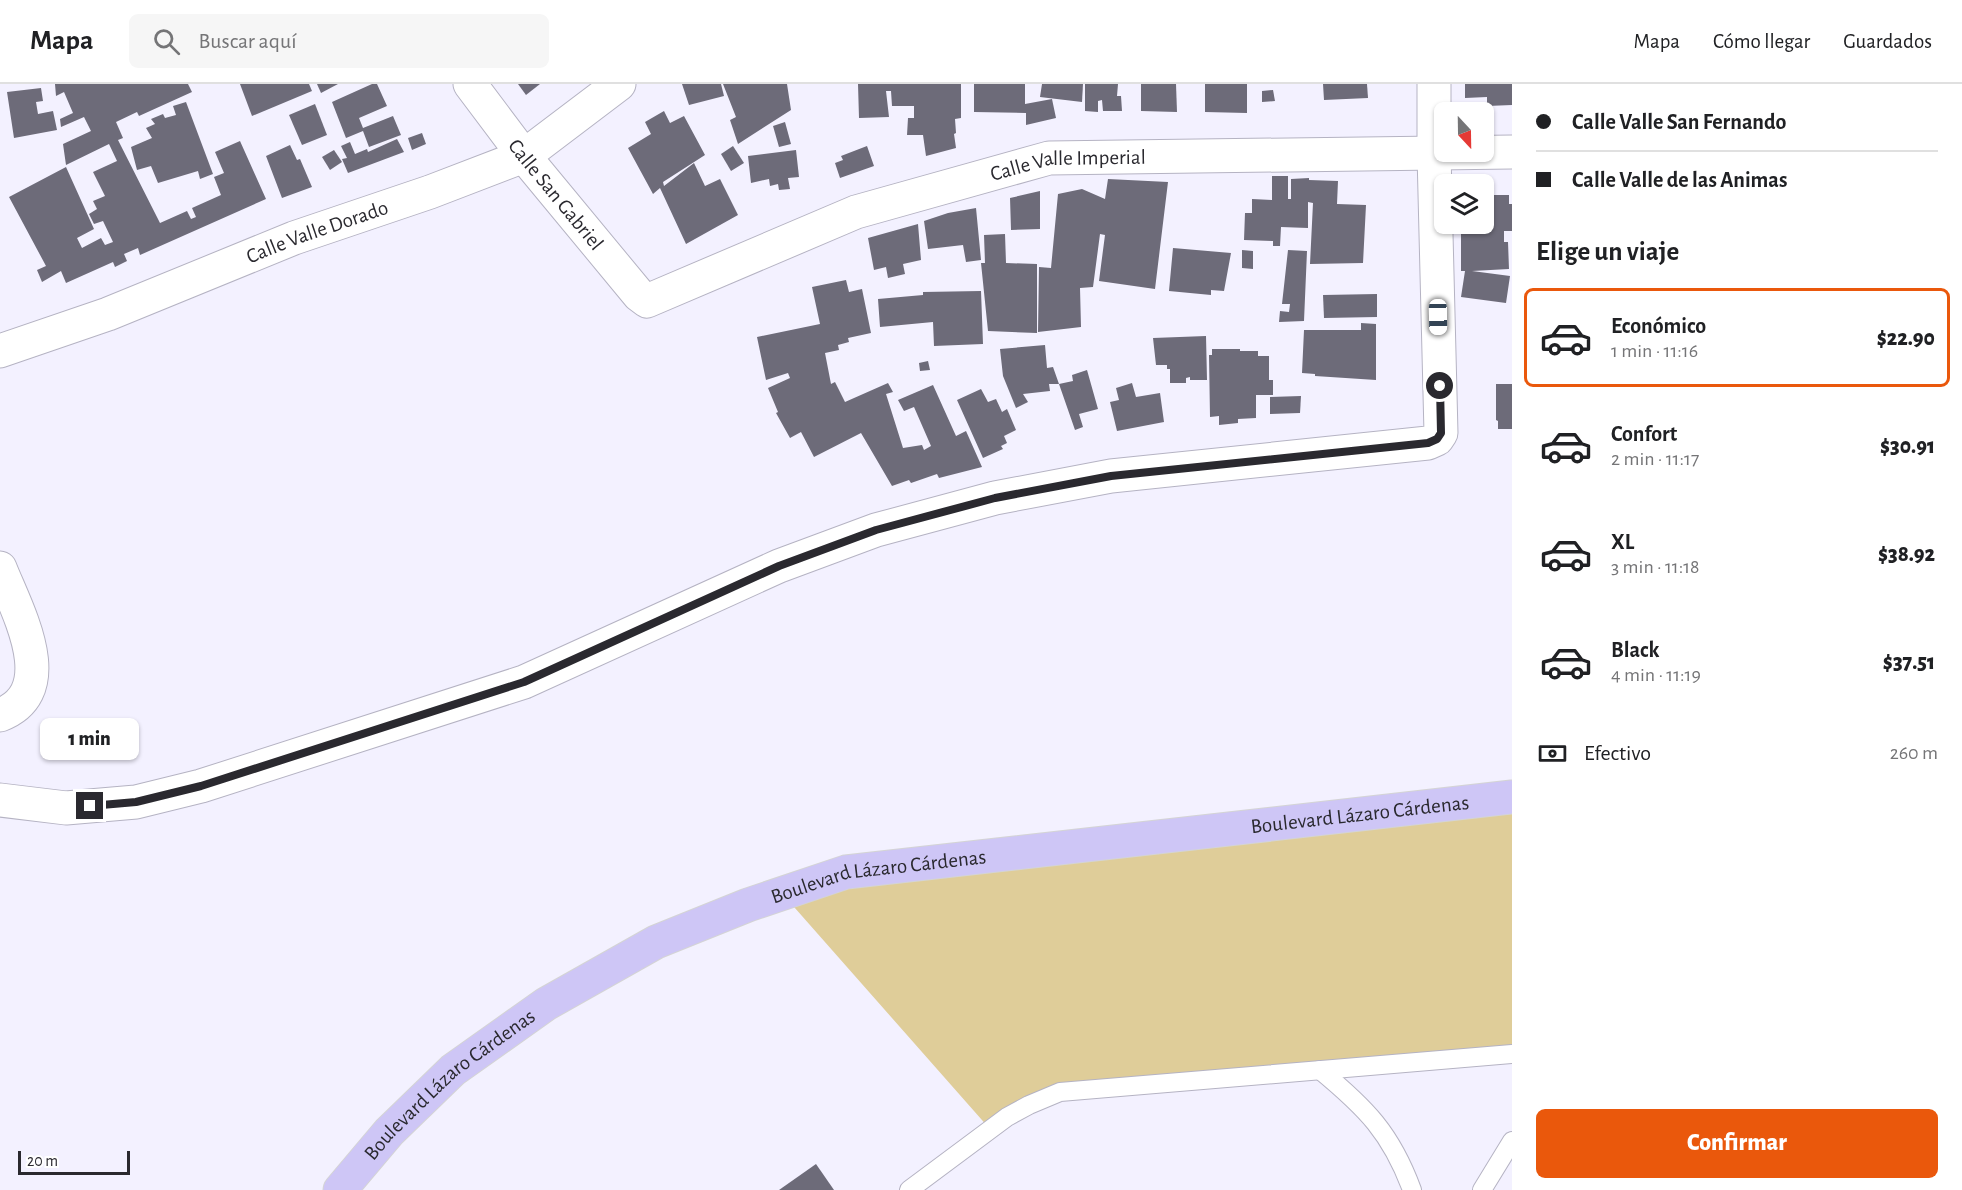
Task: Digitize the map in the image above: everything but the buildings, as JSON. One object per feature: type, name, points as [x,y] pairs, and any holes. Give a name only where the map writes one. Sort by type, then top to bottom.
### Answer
[{"type":"highway","name":"Boulevard Lázaro Cárdenas","points":[[340,1190],[389,1132],[453,1070],[546,1004],[656,942],[748,905],[846,872],[1512,797]]},
{"type":"street","name":"Calle San Gabriel","points":[[470,84],[524,156],[639,295],[647,301]]},
{"type":"street","name":"Calle Valle Dorado","points":[[0,351],[108,314],[294,238],[430,192],[524,156],[619,84]]},
{"type":"street","points":[[1434,84],[1434,102]]},
{"type":"street","name":"Calle Valle Imperial","points":[[1494,152],[1512,152]]},
{"type":"street","name":"Calle Valle Imperial","points":[[647,301],[856,212],[1049,159],[1434,154]]},
{"type":"street","points":[[0,800],[66,808],[136,802],[201,786],[524,682],[779,566],[876,530],[995,498],[1111,476],[1428,443],[1437,439],[1441,433],[1434,162]]},
{"type":"street","points":[[0,568],[29,642],[33,674],[25,697],[9,711],[0,715]]},
{"type":"lane","points":[[909,1190],[1006,1117],[1060,1092],[1512,1054]]},
{"type":"lane","points":[[1320,1070],[1356,1100],[1379,1126],[1401,1161],[1412,1190]]},
{"type":"lane","points":[[1482,1190],[1512,1141]]},
{"type":"shaded area","points":[[1512,801],[1512,1057],[1046,1100],[989,1128],[787,899],[942,866]]},
{"type":"route","points":[[90,806],[136,802],[201,786],[524,682],[779,566],[876,530],[995,498],[1111,476],[1428,443],[1437,439],[1441,433],[1440,386]]}]
